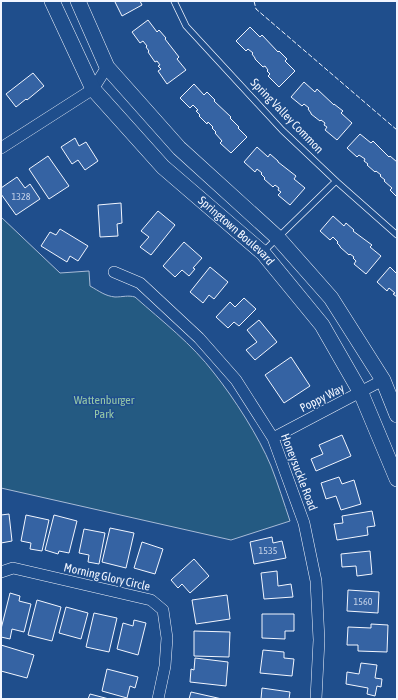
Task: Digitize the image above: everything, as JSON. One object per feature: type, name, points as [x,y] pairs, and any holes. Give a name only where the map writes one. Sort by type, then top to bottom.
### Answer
[{"type":"street","name":"Springtown Boulevard","points":[[52,1],[93,89],[163,167],[262,253],[322,325],[361,393],[397,479]]},
{"type":"street","name":"Springtown Boulevard","points":[[78,1],[108,67],[179,148],[278,238],[331,298],[383,380],[397,416]]},
{"type":"street","points":[[1,148],[93,89],[108,67]]},
{"type":"street","name":"Honeysuckle Road","points":[[114,272],[140,283],[199,338],[236,380],[273,438],[304,523],[316,580],[319,640],[316,699]]},
{"type":"street","name":"Poppy Way","points":[[273,438],[361,393],[383,380]]},
{"type":"street","name":"Morning Glory Circle","points":[[1,572],[13,568],[151,600],[163,610],[167,638],[165,666],[158,699]]},
{"type":"lane","name":"Spring Valley Common","points":[[174,1],[186,26],[282,130],[336,181],[397,235]]},
{"type":"lane","points":[[262,253],[336,181]]},
{"type":"green space","name":"Wattenburger Park","points":[[1,217],[60,273],[89,271],[90,286],[105,294],[115,297],[135,297],[196,352],[230,394],[260,443],[271,466],[290,521],[231,540],[1,488]]},
{"type":"building","points":[[140,1],[142,5],[122,16],[115,2]]},
{"type":"building","points":[[148,20],[157,32],[159,30],[166,38],[165,39],[179,57],[177,59],[186,70],[167,84],[158,71],[161,69],[158,66],[160,65],[157,61],[155,62],[143,41],[140,43],[132,32]]},
{"type":"building","points":[[250,27],[260,37],[262,35],[278,52],[279,51],[287,59],[285,61],[295,71],[279,87],[268,76],[270,74],[265,66],[263,67],[255,59],[252,54],[253,53],[248,49],[246,51],[236,41]]},
{"type":"building","points":[[33,73],[44,86],[16,107],[6,94]]},
{"type":"building","points":[[304,82],[315,92],[317,89],[334,105],[343,111],[341,113],[352,123],[337,140],[325,130],[327,127],[324,125],[325,123],[311,114],[308,109],[309,108],[304,104],[302,106],[291,97]]},
{"type":"building","points":[[194,84],[204,95],[207,92],[215,100],[214,101],[231,117],[230,118],[239,127],[238,128],[247,137],[231,153],[220,143],[222,141],[215,133],[216,132],[212,128],[213,127],[208,122],[207,124],[199,116],[200,115],[196,111],[198,110],[193,105],[190,108],[180,98]]},
{"type":"building","points":[[360,134],[371,143],[373,141],[389,157],[390,156],[397,162],[397,197],[390,190],[392,188],[384,181],[385,180],[380,176],[381,175],[367,165],[368,164],[364,161],[365,159],[359,155],[357,157],[347,148]]},
{"type":"building","points":[[75,138],[79,146],[86,142],[98,161],[85,170],[78,160],[72,164],[61,147]]},
{"type":"building","points":[[257,147],[268,157],[270,154],[296,176],[294,179],[305,188],[290,205],[278,195],[281,192],[278,190],[279,188],[275,185],[273,187],[264,179],[265,178],[261,174],[262,173],[257,169],[255,172],[244,162]]},
{"type":"building","points":[[48,156],[69,186],[49,199],[29,169]]},
{"type":"building","points":[[17,177],[25,188],[30,184],[40,199],[16,215],[1,194],[1,188]]},
{"type":"building","points":[[121,203],[122,223],[117,224],[118,236],[100,237],[98,205]]},
{"type":"building","points":[[158,211],[175,225],[151,255],[140,247],[149,237],[141,231]]},
{"type":"building","points":[[333,216],[344,226],[346,223],[354,230],[353,231],[372,245],[370,247],[381,256],[366,274],[354,264],[356,261],[353,258],[354,257],[350,254],[349,255],[340,247],[337,243],[338,242],[333,237],[330,240],[320,231]]},
{"type":"building","points":[[60,229],[88,246],[78,261],[70,256],[67,262],[41,246],[50,232],[56,235]]},
{"type":"building","points":[[184,242],[202,258],[193,268],[195,269],[189,276],[182,270],[175,277],[163,266]]},
{"type":"building","points":[[210,267],[228,282],[214,299],[209,295],[203,303],[190,292]]},
{"type":"building","points":[[390,267],[397,274],[397,297],[389,288],[387,291],[377,282]]},
{"type":"building","points":[[244,298],[256,309],[239,326],[234,322],[228,328],[216,317],[230,302],[235,307]]},
{"type":"building","points":[[259,320],[277,342],[255,360],[246,350],[257,342],[247,330]]},
{"type":"building","points":[[291,357],[310,386],[284,403],[265,375]]},
{"type":"building","points":[[342,435],[351,456],[316,471],[311,459],[323,454],[319,445]]},
{"type":"building","points":[[339,477],[342,484],[354,480],[361,504],[341,510],[336,496],[326,499],[321,483]]},
{"type":"building","points":[[372,511],[375,526],[367,527],[368,535],[337,540],[334,524],[343,523],[342,516]]},
{"type":"building","points":[[9,514],[12,541],[1,543],[1,515]]},
{"type":"building","points":[[26,515],[49,520],[42,551],[30,549],[31,543],[21,541]]},
{"type":"building","points":[[54,515],[77,521],[69,553],[59,551],[58,554],[45,550]]},
{"type":"building","points":[[110,528],[134,533],[126,568],[102,562]]},
{"type":"building","points":[[84,529],[105,533],[99,564],[88,562],[89,555],[79,553]]},
{"type":"building","points":[[272,537],[273,543],[282,541],[286,558],[254,564],[250,542]]},
{"type":"building","points":[[142,542],[163,549],[155,574],[134,568]]},
{"type":"building","points":[[370,551],[372,574],[357,576],[356,566],[342,567],[341,554]]},
{"type":"building","points":[[194,559],[209,576],[190,593],[182,584],[178,588],[171,580]]},
{"type":"building","points":[[277,571],[278,586],[291,584],[293,597],[264,599],[261,573]]},
{"type":"building","points":[[348,590],[379,592],[378,613],[347,611]]},
{"type":"building","points":[[10,593],[20,596],[19,601],[31,604],[24,632],[12,629],[10,639],[1,637],[1,629]]},
{"type":"building","points":[[227,595],[230,619],[196,624],[192,600]]},
{"type":"building","points":[[37,600],[61,607],[52,641],[28,635]]},
{"type":"building","points":[[66,607],[88,613],[81,639],[59,633]]},
{"type":"building","points":[[94,613],[117,618],[109,652],[86,647]]},
{"type":"building","points":[[262,614],[294,614],[294,631],[285,631],[285,639],[262,638]]},
{"type":"building","points":[[134,620],[146,623],[138,655],[117,649],[123,623],[133,626]]},
{"type":"building","points":[[371,624],[388,625],[387,652],[358,651],[358,645],[347,645],[348,627],[371,628]]},
{"type":"building","points":[[194,631],[230,632],[229,657],[194,656]]},
{"type":"building","points":[[1,645],[34,655],[27,678],[1,671]]},
{"type":"building","points":[[263,650],[284,652],[284,658],[294,659],[292,676],[260,673]]},
{"type":"building","points":[[195,658],[228,662],[226,686],[190,682],[191,669],[194,670]]},
{"type":"building","points":[[361,663],[377,665],[375,678],[382,679],[381,687],[377,686],[375,696],[367,694],[368,688],[346,684],[347,672],[359,674]]},
{"type":"building","points":[[107,669],[138,677],[135,688],[130,686],[127,698],[102,691]]},
{"type":"building","points":[[262,688],[290,692],[289,699],[261,699]]},
{"type":"building","points":[[191,692],[222,699],[189,699]]},
{"type":"building","points":[[90,694],[109,699],[88,699]]},
{"type":"fence","points":[[254,1],[256,9],[397,130]]}]
